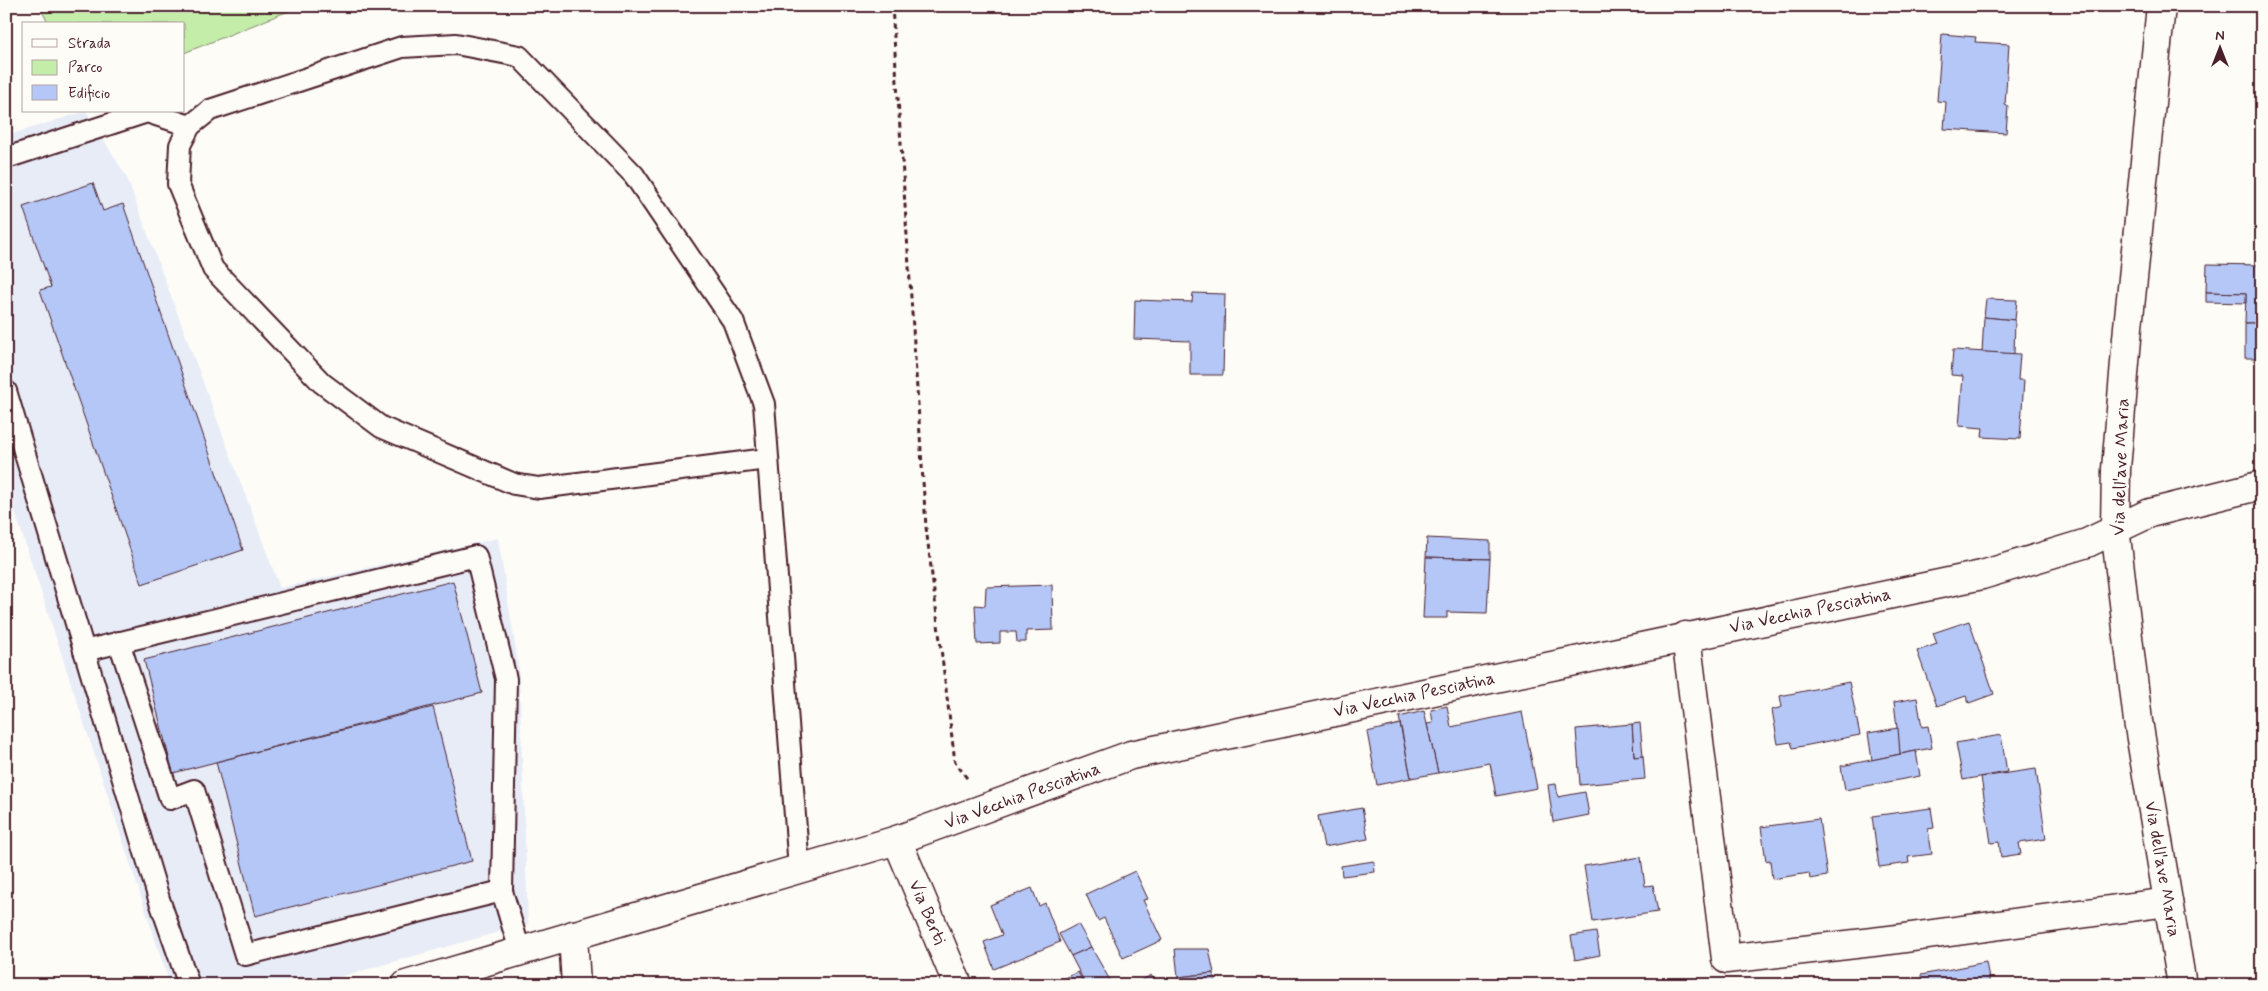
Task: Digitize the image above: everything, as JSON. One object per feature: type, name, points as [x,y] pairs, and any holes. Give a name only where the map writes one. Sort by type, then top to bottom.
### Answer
[{"type":"street","name":"Via dell'ave Maria","points":[[2161,6],[2128,327],[2116,469],[2116,528],[2138,721],[2182,985]]},
{"type":"street","name":"Via Vecchia Pesciatina","points":[[406,985],[897,840],[1131,755],[1686,636],[1982,575],[2087,543],[2150,513],[2262,485]]},
{"type":"street","points":[[1686,636],[1726,959],[1890,940],[2168,902]]},
{"type":"street","name":"Via Berti","points":[[897,840],[958,985]]},
{"type":"street","points":[[573,935],[576,985]]},
{"type":"lane","points":[[768,458],[539,488],[514,484],[381,427],[322,383],[213,269],[178,184],[180,146],[190,126],[210,110],[402,47],[456,44],[519,56],[634,175],[733,322],[764,404],[799,869]]},
{"type":"lane","points":[[6,158],[147,112],[190,126]]},
{"type":"lane","points":[[6,391],[159,898],[189,985]]},
{"type":"lane","points":[[84,651],[476,556],[506,679],[502,891],[520,951]]},
{"type":"lane","points":[[119,642],[170,798],[194,790],[245,955],[502,891]]},
{"type":"path","points":[[892,6],[926,527],[955,762],[989,808]]},
{"type":"shaded area","points":[[87,112],[126,176],[280,588],[498,538],[519,670],[528,924],[311,985],[170,985],[6,485],[6,136]]},
{"type":"green space","points":[[39,6],[301,6],[185,53],[185,22],[48,22]]},
{"type":"building","points":[[1942,34],[1976,37],[1975,42],[2009,44],[2005,105],[2008,106],[2006,133],[1944,129],[1946,102],[1937,101]]},
{"type":"building","points":[[93,183],[103,211],[123,204],[243,550],[142,584],[40,290],[51,287],[23,207]]},
{"type":"building","points":[[2207,264],[2262,265],[2262,323],[2245,323],[2246,293],[2206,292]]},
{"type":"building","points":[[2206,292],[2246,293],[2246,303],[2206,302]]},
{"type":"building","points":[[1193,293],[1225,294],[1223,375],[1190,375],[1190,341],[1134,339],[1135,300],[1192,302]]},
{"type":"building","points":[[1986,299],[2017,300],[2015,320],[1984,317]]},
{"type":"building","points":[[1984,317],[2015,320],[2014,354],[1982,352]]},
{"type":"building","points":[[2245,323],[2262,323],[2262,358],[2245,358]]},
{"type":"building","points":[[1953,350],[2020,354],[2018,380],[2024,380],[2020,439],[1982,437],[1983,428],[1959,426],[1963,376],[1951,375]]},
{"type":"building","points":[[1427,538],[1490,541],[1490,559],[1426,557]]},
{"type":"building","points":[[1426,557],[1490,559],[1487,613],[1447,612],[1447,618],[1423,618]]},
{"type":"building","points":[[453,581],[482,693],[173,773],[144,660]]},
{"type":"building","points":[[1052,585],[1053,630],[1026,631],[1026,642],[1017,642],[1016,632],[1000,632],[1000,643],[977,644],[975,605],[985,606],[986,587]]},
{"type":"building","points":[[1969,621],[1994,694],[1969,703],[1966,696],[1937,706],[1917,651],[1937,644],[1933,633]]},
{"type":"building","points":[[1849,682],[1860,735],[1793,748],[1791,742],[1778,744],[1772,710],[1782,707],[1780,696]]},
{"type":"building","points":[[1917,698],[1922,727],[1928,726],[1932,748],[1900,754],[1894,702]]},
{"type":"building","points":[[1447,706],[1451,727],[1522,712],[1537,788],[1496,796],[1490,763],[1438,773],[1427,724],[1433,723],[1431,710]]},
{"type":"building","points":[[433,707],[472,861],[255,916],[216,762]]},
{"type":"building","points":[[1424,711],[1438,773],[1411,778],[1399,717]]},
{"type":"building","points":[[1640,723],[1643,756],[1634,757],[1632,724]]},
{"type":"building","points":[[1400,724],[1411,778],[1377,785],[1367,732]]},
{"type":"building","points":[[1632,724],[1634,757],[1643,756],[1645,779],[1580,785],[1576,729]]},
{"type":"building","points":[[1898,728],[1900,754],[1872,760],[1868,733]]},
{"type":"building","points":[[2001,735],[2007,772],[1963,780],[1956,743]]},
{"type":"building","points":[[1916,751],[1920,776],[1845,790],[1841,766]]},
{"type":"building","points":[[2036,769],[2046,839],[2019,843],[2021,854],[2001,857],[1999,842],[1991,843],[1981,777]]},
{"type":"building","points":[[1556,784],[1558,797],[1585,792],[1589,815],[1553,822],[1548,785]]},
{"type":"building","points":[[1362,808],[1368,839],[1324,847],[1318,816]]},
{"type":"building","points":[[1931,808],[1934,828],[1928,829],[1932,854],[1908,857],[1909,863],[1879,867],[1872,816]]},
{"type":"building","points":[[1819,819],[1827,876],[1810,879],[1809,873],[1772,879],[1770,860],[1766,861],[1761,827]]},
{"type":"building","points":[[1641,857],[1645,886],[1653,885],[1658,912],[1593,922],[1584,866]]},
{"type":"building","points":[[1374,861],[1375,872],[1342,876],[1341,866]]},
{"type":"building","points":[[1135,871],[1148,899],[1143,900],[1162,940],[1123,958],[1104,918],[1098,921],[1086,894]]},
{"type":"building","points":[[1032,888],[1039,906],[1045,903],[1060,942],[994,969],[984,942],[1002,935],[990,905]]},
{"type":"building","points":[[1078,924],[1091,947],[1071,956],[1059,934]]},
{"type":"building","points":[[1596,932],[1600,955],[1575,960],[1571,936]]},
{"type":"building","points":[[1091,947],[1111,982],[1107,985],[1086,985],[1071,956]]},
{"type":"building","points":[[1175,949],[1209,949],[1214,973],[1178,977]]},
{"type":"building","points":[[1986,962],[1990,985],[1922,985],[1921,975]]},
{"type":"building","points":[[1078,972],[1084,985],[1048,985]]},
{"type":"building","points":[[1214,973],[1216,985],[1179,985],[1178,977]]},
{"type":"building","points":[[1151,975],[1157,985],[1138,985],[1137,983]]}]
